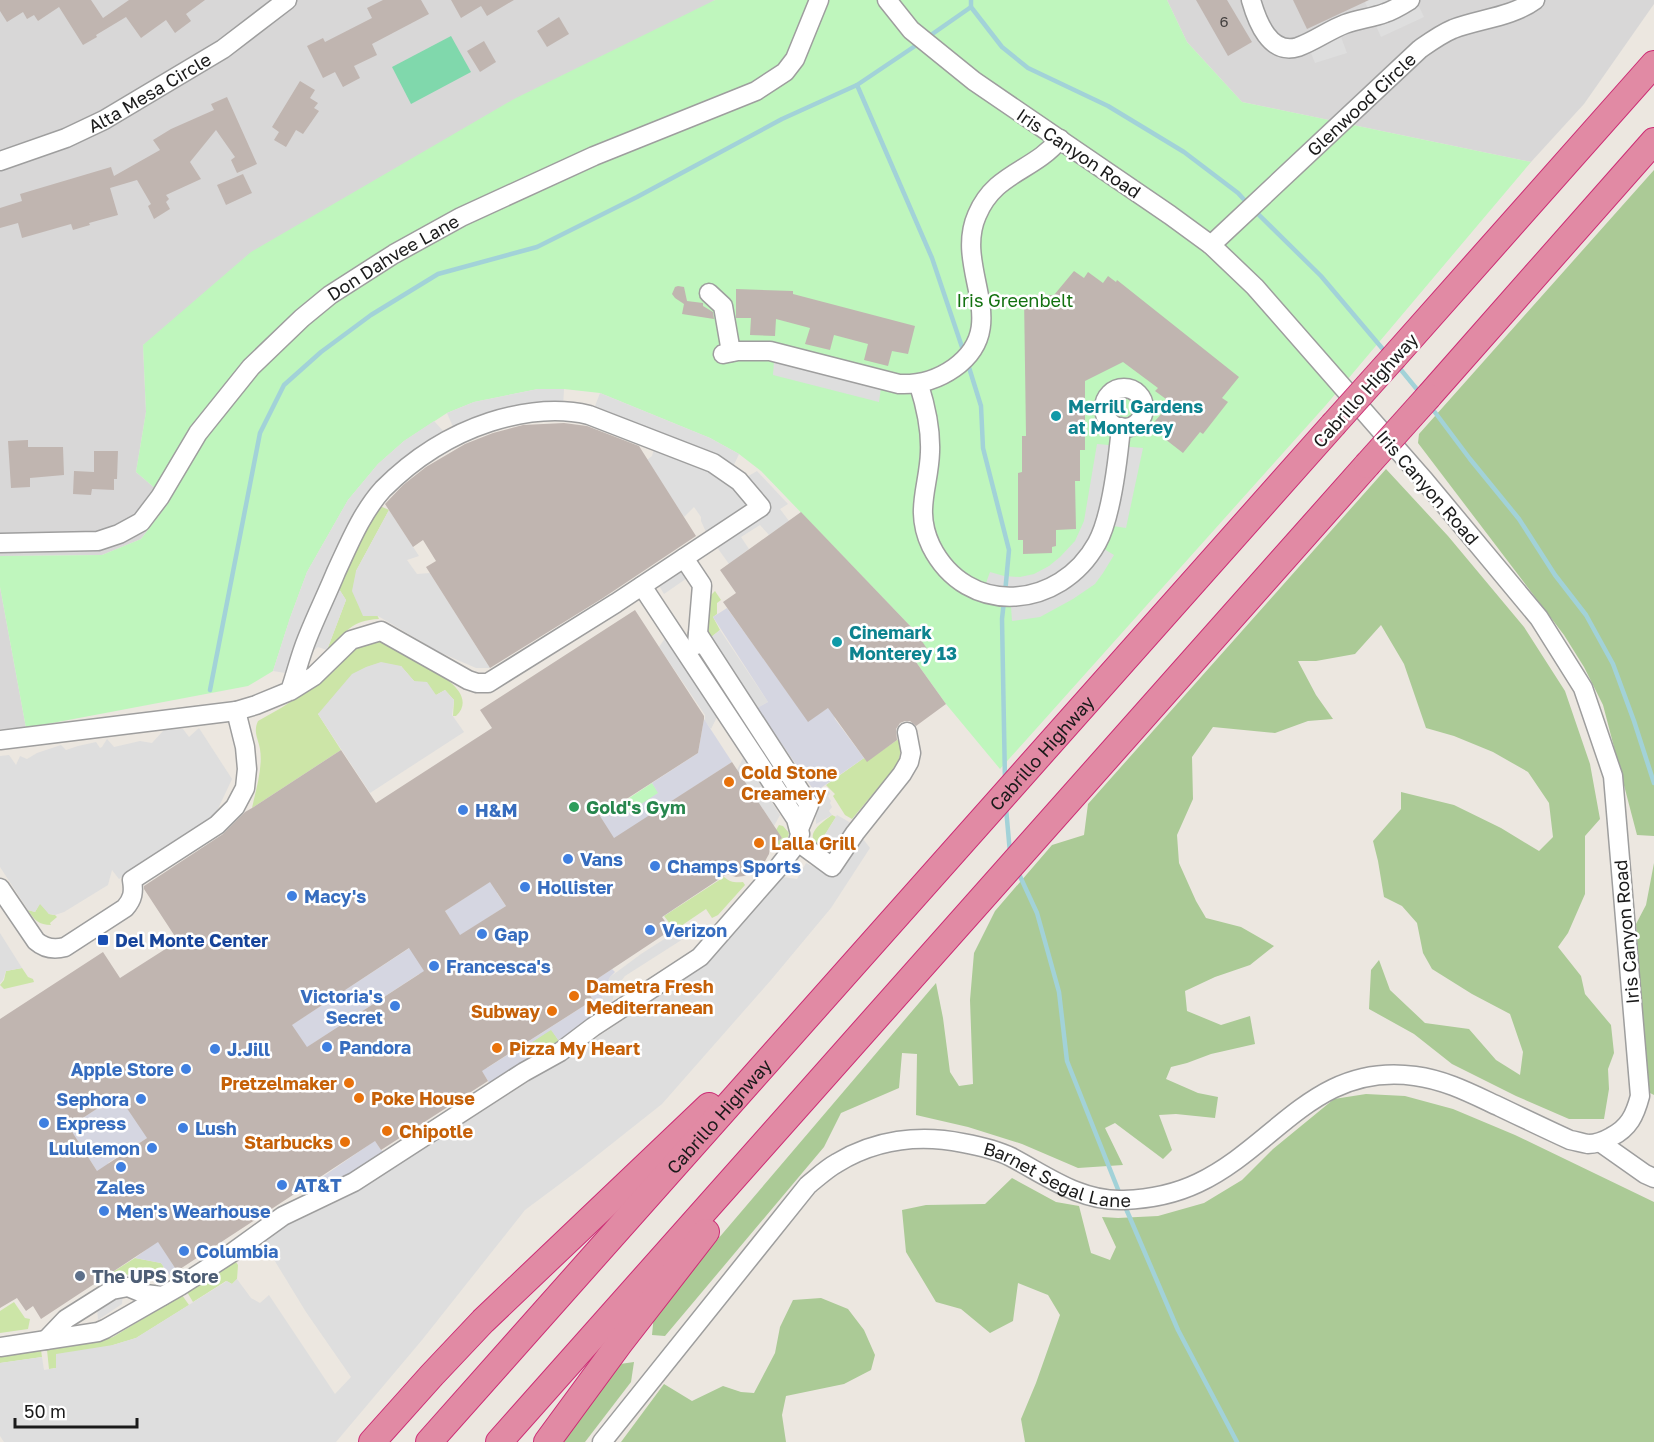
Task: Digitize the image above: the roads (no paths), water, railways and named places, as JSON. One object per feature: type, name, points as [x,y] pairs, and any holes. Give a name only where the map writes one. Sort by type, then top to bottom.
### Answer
[{"type":"highway","name":"Cabrillo Highway","points":[[429,1442],[1654,64]]},
{"type":"highway","points":[[499,1442],[1654,141]]},
{"type":"highway","points":[[547,1442],[641,1316],[860,1035]]},
{"type":"highway","points":[[372,1442],[448,1358],[515,1290],[709,1106],[765,1065]]},
{"type":"street","name":"Alta Mesa Circle","points":[[0,161],[66,138],[104,120],[223,49],[287,0]]},
{"type":"street","name":"Don Dahvee Lane","points":[[0,543],[98,541],[119,534],[141,522],[160,496],[198,433],[251,367],[302,318],[330,296],[394,254],[461,217],[594,156],[756,91],[785,72],[795,59],[819,0]]},
{"type":"street","name":"Iris Canyon Road","points":[[887,0],[912,30],[974,81],[1211,245],[1255,287],[1425,481],[1539,618],[1582,688],[1613,776],[1640,1096],[1629,1125],[1601,1143]]},
{"type":"street","points":[[1251,0],[1255,14],[1268,37],[1286,48],[1299,46],[1349,22],[1385,14],[1410,0]]},
{"type":"street","name":"Glenwood Circle","points":[[1211,245],[1425,46],[1453,29],[1516,10],[1535,0]]},
{"type":"street","points":[[709,293],[723,306],[727,353],[752,350],[770,351],[899,384],[919,385],[938,377],[958,365],[970,352],[982,322],[982,310],[971,259],[970,243],[980,207],[1005,179],[1051,150],[1060,139]]},
{"type":"street","points":[[919,385],[930,426],[930,454],[922,500],[926,533],[936,555],[951,573],[972,589],[998,597],[1023,596],[1047,589],[1070,574],[1089,556],[1105,521],[1121,427]]},
{"type":"street","points":[[0,740],[236,711],[290,691],[314,676],[351,640],[381,631],[468,680],[488,683],[642,586],[761,507],[744,486],[713,463],[604,420],[578,413],[544,411],[479,426],[451,438],[426,453],[382,490],[371,505],[344,554],[311,629],[290,691]]},
{"type":"street","points":[[684,558],[702,585],[695,653],[698,670]]},
{"type":"street","points":[[642,586],[791,812],[799,835],[832,867],[909,762],[911,753],[907,732]]},
{"type":"street","points":[[0,1347],[105,1329],[233,1252],[283,1216],[354,1182],[524,1072],[560,1052],[593,1027],[700,957],[777,869],[799,835],[809,805],[698,634]]},
{"type":"street","points":[[0,888],[36,941],[53,949],[65,947],[125,908],[132,897],[132,880],[217,825],[235,807],[245,788],[247,769],[245,747],[236,711]]},
{"type":"street","name":"Barnet Segal Lane","points":[[602,1442],[808,1185],[836,1163],[883,1143],[903,1139],[947,1140],[972,1144],[1008,1156],[1072,1190],[1097,1198],[1146,1199],[1198,1183],[1229,1164],[1318,1096],[1343,1083],[1379,1074],[1415,1076],[1456,1086],[1570,1140],[1588,1144],[1601,1143]]},
{"type":"street","points":[[1601,1143],[1654,1178]]},
{"type":"street","points":[[46,1340],[66,1319],[112,1290],[128,1287],[145,1294],[162,1296]]},
{"type":"waterway","points":[[971,0],[971,7],[1002,47],[1028,68],[1108,106],[1184,152],[1238,193],[1249,205]]},
{"type":"waterway","points":[[928,37],[971,7]]},
{"type":"waterway","points":[[210,690],[260,433],[284,385],[321,352],[371,315],[438,274],[537,247],[637,197],[782,119],[857,85],[921,42]]},
{"type":"waterway","points":[[857,85],[932,258],[964,353]]},
{"type":"waterway","points":[[1255,211],[1321,276],[1387,354]]},
{"type":"waterway","points":[[967,361],[981,406],[983,448],[1009,550],[1005,593]]},
{"type":"waterway","points":[[1397,365],[1420,393]]},
{"type":"waterway","points":[[1431,407],[1519,519],[1555,575],[1586,615],[1613,664],[1654,783]]},
{"type":"waterway","points":[[1004,601],[1002,619],[1005,781]]},
{"type":"waterway","points":[[1006,808],[1010,853]]},
{"type":"waterway","points":[[1018,872],[1037,913],[1059,992],[1067,1061],[1121,1197]]},
{"type":"waterway","points":[[1124,1204],[1178,1330],[1237,1442]]},
{"type":"place","name":"Merrill Gardens at Monterey","points":[[1056,416]]},
{"type":"place","name":"Cinemark Monterey 13","points":[[837,642]]},
{"type":"place","name":"Cold Stone Creamery","points":[[729,782]]},
{"type":"place","name":"Gold's Gym","points":[[574,807]]},
{"type":"place","name":"H&M","points":[[463,810]]},
{"type":"place","name":"Lalla Grill","points":[[759,843]]},
{"type":"place","name":"Vans","points":[[568,859]]},
{"type":"place","name":"Champs Sports","points":[[655,866]]},
{"type":"place","name":"Hollister","points":[[525,887]]},
{"type":"place","name":"Macy's","points":[[292,896]]},
{"type":"place","name":"Verizon","points":[[650,930]]},
{"type":"place","name":"Gap","points":[[482,934]]},
{"type":"place","name":"Del Monte Center","points":[[103,940]]},
{"type":"place","name":"Francesca's","points":[[434,966]]},
{"type":"place","name":"Dametra Fresh Mediterranean","points":[[574,996]]},
{"type":"place","name":"Victoria's Secret","points":[[395,1006]]},
{"type":"place","name":"Subway","points":[[552,1011]]},
{"type":"place","name":"Pandora","points":[[327,1047]]},
{"type":"place","name":"Pizza My Heart","points":[[497,1048]]},
{"type":"place","name":"J.Jill","points":[[215,1049]]},
{"type":"place","name":"Apple Store","points":[[186,1069]]},
{"type":"place","name":"Pretzelmaker","points":[[349,1083]]},
{"type":"place","name":"Poke House","points":[[359,1098]]},
{"type":"place","name":"Sephora","points":[[141,1099]]},
{"type":"place","name":"Express","points":[[44,1123]]},
{"type":"place","name":"Lush","points":[[183,1128]]},
{"type":"place","name":"Chipotle","points":[[387,1131]]},
{"type":"place","name":"Starbucks","points":[[345,1142]]},
{"type":"place","name":"Lululemon","points":[[152,1148]]},
{"type":"place","name":"Zales","points":[[121,1167]]},
{"type":"place","name":"AT&T","points":[[282,1185]]},
{"type":"place","name":"Men's Wearhouse","points":[[104,1211]]},
{"type":"place","name":"Columbia","points":[[184,1251]]},
{"type":"place","name":"The UPS Store","points":[[80,1276]]},
{"type":"park label","name":"Iris Greenbelt","points":[[1015,300]]}]
